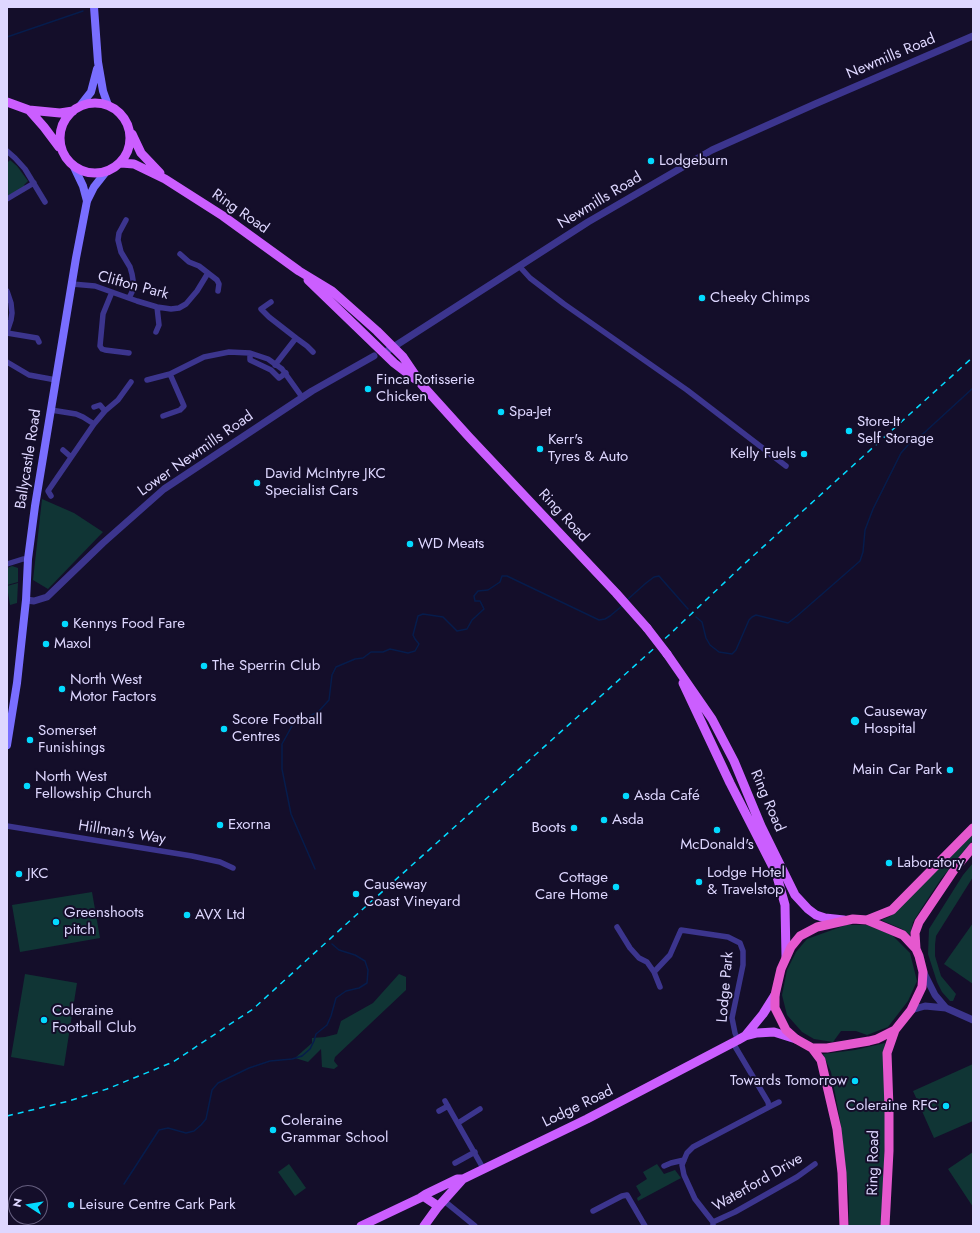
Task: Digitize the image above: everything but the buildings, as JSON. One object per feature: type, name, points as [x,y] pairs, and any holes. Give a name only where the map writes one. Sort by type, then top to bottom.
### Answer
[{"type":"highway","points":[[973,828],[892,910],[867,920],[844,920],[817,927],[805,932],[795,940],[781,969],[775,995],[775,1008],[786,1030],[796,1039],[812,1048],[827,1048],[869,1042],[895,1030],[911,1010],[922,987],[923,972],[916,949],[915,933],[919,922],[954,870],[973,847]]},
{"type":"highway","points":[[867,920],[903,935],[916,949]]},
{"type":"highway","name":"Ring Road","points":[[885,1226],[889,1151],[887,1053],[895,1030]]},
{"type":"highway","name":"Ring Road","points":[[812,1048],[821,1060],[837,1129],[842,1173],[844,1226]]},
{"type":"main road","points":[[94,7],[98,62],[103,92],[108,105]]},
{"type":"main road","points":[[62,152],[60,139],[62,127],[65,120],[91,92],[98,62]]},
{"type":"main road","points":[[7,102],[29,110],[60,113],[96,103],[108,105],[119,112],[126,121],[130,131],[131,144],[127,155],[114,169],[105,173],[92,174],[81,171],[67,160],[48,131],[29,110]]},
{"type":"main road","name":"Ring Road","points":[[130,131],[141,153],[165,179]]},
{"type":"main road","name":"Ring Road","points":[[121,163],[134,164],[165,179],[223,216],[299,271],[332,291],[402,357],[422,385],[469,437],[647,628],[689,684],[728,747],[761,826],[795,895],[816,915],[825,918],[844,920]]},
{"type":"main road","name":"Ballycastle Road","points":[[74,167],[87,201]]},
{"type":"main road","name":"Ballycastle Road","points":[[7,745],[17,683],[26,600],[28,559],[39,482],[72,284],[87,201],[94,187],[105,173]]},
{"type":"main road","name":"Ring Road","points":[[299,271],[394,364],[422,385]]},
{"type":"main road","name":"Ring Road","points":[[678,671],[730,783],[776,873],[785,905],[786,957]]},
{"type":"main road","points":[[689,684],[727,761]]},
{"type":"main road","name":"Lodge Road","points":[[739,1040],[765,1012],[775,995]]},
{"type":"main road","name":"Lodge Road","points":[[361,1226],[423,1198],[426,1194],[457,1179],[463,1178],[587,1119],[739,1040],[757,1033],[774,1032],[796,1039]]},
{"type":"main road","points":[[424,1226],[443,1200],[463,1178]]},
{"type":"main road","points":[[423,1198],[436,1196],[443,1200]]},
{"type":"main road","points":[[423,1198],[435,1204],[437,1208]]},
{"type":"street","name":"Newmills Road","points":[[384,353],[588,222],[712,150],[973,36]]},
{"type":"street","points":[[7,151],[20,163],[45,202]]},
{"type":"street","points":[[7,199],[34,183]]},
{"type":"street","points":[[126,220],[119,234],[118,240],[121,252],[130,268],[134,280],[132,292],[129,298]]},
{"type":"street","points":[[180,254],[189,262],[199,266],[217,280],[219,284],[218,290]]},
{"type":"street","points":[[520,267],[530,278],[564,304],[687,390],[786,466]]},
{"type":"street","name":"Clifton Park","points":[[72,284],[95,286],[157,307],[175,309],[186,304],[197,291],[208,273]]},
{"type":"street","points":[[7,292],[11,303],[12,313],[7,333],[37,338],[39,342]]},
{"type":"street","points":[[112,292],[103,314],[100,346],[105,350],[129,353]]},
{"type":"street","points":[[271,302],[261,309],[313,352]]},
{"type":"street","points":[[156,332],[159,325],[157,307]]},
{"type":"street","points":[[276,365],[296,338]]},
{"type":"street","points":[[148,380],[170,374],[204,357],[229,352],[250,353],[259,355],[286,373],[302,397]]},
{"type":"street","points":[[250,353],[250,360],[271,370],[279,378],[286,373]]},
{"type":"street","name":"Lower Newmills Road","points":[[26,600],[34,601],[47,596],[103,543],[164,489],[302,397],[374,356]]},
{"type":"street","points":[[7,362],[29,375],[56,380]]},
{"type":"street","points":[[163,416],[180,410],[184,406],[170,374]]},
{"type":"street","points":[[51,496],[48,491],[94,424],[105,411],[118,400],[132,382]]},
{"type":"street","points":[[94,407],[100,405],[105,411]]},
{"type":"street","points":[[51,410],[76,414],[94,424]]},
{"type":"street","points":[[63,450],[71,457]]},
{"type":"street","points":[[7,564],[28,559]]},
{"type":"street","name":"Hillman's Way","points":[[7,826],[192,856],[220,862],[233,868]]},
{"type":"street","points":[[616,927],[630,948],[639,958],[646,962],[654,972],[660,987]]},
{"type":"street","name":"Lodge Park","points":[[654,972],[670,956],[681,930],[734,939],[740,943],[743,951],[743,965],[732,1018],[735,1033],[769,1107]]},
{"type":"street","points":[[923,972],[935,995],[946,1008]]},
{"type":"street","points":[[911,1010],[925,1006],[946,1008],[973,1020]]},
{"type":"street","points":[[713,1224],[695,1199],[684,1175],[682,1165],[687,1153],[693,1147],[780,1102]]},
{"type":"street","points":[[439,1111],[446,1104],[483,1168]]},
{"type":"street","points":[[458,1123],[480,1109]]},
{"type":"street","points":[[455,1163],[475,1152]]},
{"type":"street","points":[[664,1166],[684,1160]]},
{"type":"street","name":"Waterford Drive","points":[[713,1224],[797,1177],[815,1164]]},
{"type":"street","points":[[593,1211],[622,1196],[628,1195],[633,1191]]},
{"type":"street","points":[[628,1195],[645,1226]]},
{"type":"street","points":[[443,1200],[475,1226]]},
{"type":"green space","points":[[10,160],[17,166],[28,181],[24,185],[25,187],[7,196],[7,163]]},
{"type":"green space","points":[[42,499],[74,513],[103,532],[48,589],[33,580]]},
{"type":"green space","points":[[12,566],[18,568],[18,582],[7,585],[7,568]]},
{"type":"green space","points":[[18,583],[17,603],[10,605],[7,586]]},
{"type":"green space","points":[[973,831],[973,840],[941,879],[923,906],[913,922],[910,935],[902,929],[881,920],[889,917],[896,911]]},
{"type":"green space","points":[[973,863],[973,877],[936,936],[935,956],[941,976],[956,994],[953,1001],[950,1001],[942,992],[937,982],[928,954],[929,929],[963,875]]},
{"type":"green space","name":"Greenshoots pitch","points":[[92,892],[100,938],[20,952],[12,905]]},
{"type":"green space","points":[[973,923],[973,984],[944,964]]},
{"type":"green space","points":[[846,925],[867,925],[892,935],[910,953],[917,981],[908,1001],[888,1027],[867,1035],[856,1031],[841,1031],[833,1042],[814,1039],[802,1032],[787,1015],[782,995],[787,970],[796,952],[807,939]]},
{"type":"green space","name":"Coleraine Football Club","points":[[25,974],[77,983],[64,1066],[11,1057]]},
{"type":"green space","points":[[399,974],[406,977],[406,990],[335,1057],[334,1061],[338,1066],[334,1069],[322,1067],[321,1049],[308,1062],[295,1058],[312,1043],[312,1038],[337,1034],[341,1021],[373,1003]]},
{"type":"green space","points":[[885,1043],[883,1056],[886,1122],[881,1226],[849,1226],[849,1198],[840,1120],[831,1072],[823,1054],[855,1050]]},
{"type":"green space","name":"Coleraine RFC","points":[[973,1064],[973,1121],[934,1138],[913,1091]]},
{"type":"green space","points":[[973,1152],[973,1207],[948,1169]]},
{"type":"green space","points":[[289,1164],[306,1188],[295,1196],[278,1172]]},
{"type":"green space","points":[[657,1164],[664,1174],[675,1170],[681,1178],[638,1201],[637,1198],[641,1195],[636,1186],[647,1179],[643,1172]]},
{"type":"waterway","points":[[7,37],[83,11]]},
{"type":"waterway","points":[[696,617],[702,622],[706,638],[710,645],[719,652],[732,654],[736,650],[749,620],[752,617],[756,615],[788,623],[797,616],[860,561],[863,552],[865,530],[873,509],[901,453],[908,445],[925,432],[973,388]]},
{"type":"waterway","points":[[315,869],[291,814],[282,769],[282,744],[292,726],[300,718],[308,717],[319,711],[329,700],[332,675],[336,667],[355,659],[363,658],[371,652],[383,652],[390,649],[408,653],[415,651],[419,644],[413,635],[418,616],[423,614],[443,617],[457,631],[467,629],[472,620],[484,609],[480,601],[475,601],[474,596],[478,591],[488,590],[500,582],[502,576],[507,576],[599,620],[610,616],[622,606]]},
{"type":"waterway","points":[[627,600],[646,583],[654,577],[659,576],[688,609]]},
{"type":"waterway","points":[[124,1184],[159,1130],[168,1128],[186,1133],[194,1131],[201,1125],[206,1119],[212,1090],[218,1083],[249,1068],[270,1061],[292,1059],[302,1056],[310,1049],[316,1034],[327,1025],[336,998],[346,991],[359,988],[367,983],[368,970],[365,961],[355,955],[339,950],[332,944]]},
{"type":"railway","points":[[7,1116],[69,1101],[107,1089],[173,1062],[253,1009],[669,635],[743,565],[973,357]]},
{"type":"place","name":"Lodgeburn","points":[[651,161]]},
{"type":"place","name":"Cheeky Chimps","points":[[702,298]]},
{"type":"place","name":"Finca Rotisserie Chicken","points":[[368,389]]},
{"type":"place","name":"Spa-Jet","points":[[501,412]]},
{"type":"place","name":"Store-It Self Storage","points":[[849,431]]},
{"type":"place","name":"Kerr's Tyres & Auto","points":[[540,449]]},
{"type":"place","name":"Kelly Fuels","points":[[804,454]]},
{"type":"place","name":"David McIntyre JKC Specialist Cars","points":[[257,483]]},
{"type":"place","name":"WD Meats","points":[[410,544]]},
{"type":"place","name":"Kennys Food Fare","points":[[65,624]]},
{"type":"place","name":"Maxol","points":[[46,644]]},
{"type":"place","name":"The Sperrin Club","points":[[204,666]]},
{"type":"place","name":"North West Motor Factors","points":[[62,689]]},
{"type":"place","name":"Causeway Hospital","points":[[855,721]]},
{"type":"place","name":"Score Football Centres","points":[[224,729]]},
{"type":"place","name":"Somerset Funishings","points":[[30,740]]},
{"type":"place","name":"Main Car Park","points":[[950,770]]},
{"type":"place","name":"North West Fellowship Church","points":[[27,786]]},
{"type":"place","name":"Asda Café","points":[[626,796]]},
{"type":"place","name":"Asda","points":[[604,820]]},
{"type":"place","name":"Exorna","points":[[220,825]]},
{"type":"place","name":"Boots","points":[[574,828]]},
{"type":"place","name":"McDonald's","points":[[717,830]]},
{"type":"place","name":"Laboratory","points":[[889,863]]},
{"type":"place","name":"JKC","points":[[19,874]]},
{"type":"place","name":"Lodge Hotel & Travelstop","points":[[699,882]]},
{"type":"place","name":"Cottage Care Home","points":[[616,887]]},
{"type":"place","name":"Causeway Coast Vineyard","points":[[356,894]]},
{"type":"place","name":"AVX Ltd","points":[[187,915]]},
{"type":"place","name":"Greenshoots pitch","points":[[56,922]]},
{"type":"place","name":"Coleraine Football Club","points":[[44,1020]]},
{"type":"place","name":"Towards Tomorrow","points":[[855,1081]]},
{"type":"place","name":"Coleraine RFC","points":[[946,1106]]},
{"type":"place","name":"Coleraine Grammar School","points":[[273,1130]]},
{"type":"place","name":"Leisure Centre Cark Park","points":[[71,1205]]}]
